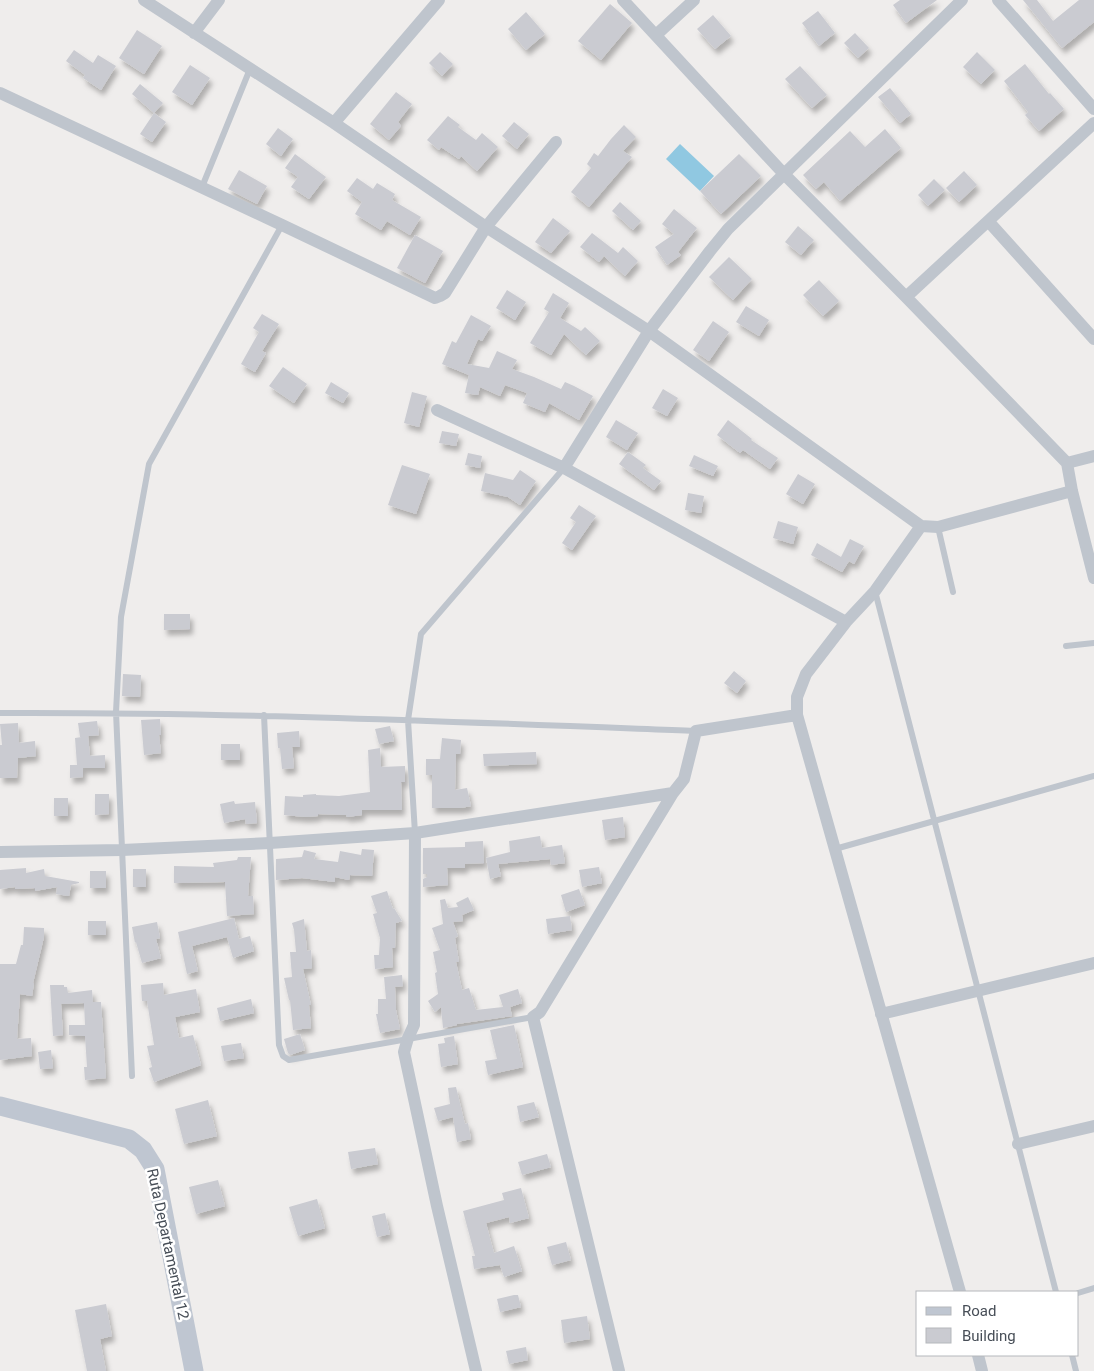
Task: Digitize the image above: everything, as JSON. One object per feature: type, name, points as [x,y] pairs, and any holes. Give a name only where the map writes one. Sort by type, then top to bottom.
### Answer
[{"type":"main road","name":"Ruta Departamental 12","points":[[0,1106],[70,1122],[129,1139],[143,1150],[155,1169],[194,1371]]},
{"type":"street","points":[[144,0],[334,123],[486,227],[649,331],[920,526],[938,527],[1072,490]]},
{"type":"street","points":[[194,33],[219,0]]},
{"type":"street","points":[[334,123],[439,0]]},
{"type":"street","points":[[623,0],[784,174],[1067,463],[1094,578]]},
{"type":"street","points":[[656,35],[694,0]]},
{"type":"street","points":[[564,468],[649,331],[728,229],[962,0]]},
{"type":"street","points":[[998,0],[1094,110]]},
{"type":"street","points":[[0,93],[434,298],[445,293],[486,227],[556,142]]},
{"type":"street","points":[[906,297],[1094,123]]},
{"type":"street","points":[[989,222],[1094,339]]},
{"type":"street","points":[[437,410],[564,468],[846,622]]},
{"type":"street","points":[[1067,463],[1094,456]]},
{"type":"street","points":[[920,526],[875,591],[846,622],[806,674],[797,696],[798,714],[960,1291]]},
{"type":"street","points":[[619,1371],[533,1017],[540,1012],[684,779],[696,731],[798,714]]},
{"type":"street","points":[[0,852],[122,850],[270,844],[415,833],[673,794]]},
{"type":"street","points":[[415,833],[414,1025],[404,1052],[437,1206],[476,1371]]},
{"type":"street","points":[[881,1014],[1094,963]]},
{"type":"street","points":[[1018,1144],[1094,1126]]},
{"type":"street","points":[[978,1356],[982,1371]]},
{"type":"lane","points":[[202,187],[250,69]]},
{"type":"lane","points":[[132,1076],[116,712],[121,617],[149,464],[282,225]]},
{"type":"lane","points":[[415,833],[408,720],[421,634],[564,468]]},
{"type":"lane","points":[[938,527],[952,592]]},
{"type":"lane","points":[[875,591],[1056,1291]]},
{"type":"lane","points":[[1066,646],[1094,643]]},
{"type":"lane","points":[[0,713],[116,712],[264,715],[696,731]]},
{"type":"lane","points":[[264,715],[279,1045],[283,1056],[289,1060],[533,1017]]},
{"type":"lane","points":[[835,849],[1094,776]]},
{"type":"lane","points":[[1079,1293],[1094,1288]]},
{"type":"lane","points":[[1072,1356],[1076,1371]]},
{"type":"water","points":[[680,144],[714,176],[700,191],[666,159]]},
{"type":"building","points":[[900,0],[937,0],[906,23],[893,5]]},
{"type":"building","points":[[1023,0],[1037,0],[1053,21],[1079,0],[1094,0],[1094,22],[1062,48]]},
{"type":"building","points":[[610,4],[632,23],[601,60],[578,41]]},
{"type":"building","points":[[818,11],[835,33],[819,46],[802,23]]},
{"type":"building","points":[[526,12],[545,34],[526,50],[508,29]]},
{"type":"building","points":[[713,15],[731,36],[715,49],[697,29]]},
{"type":"building","points":[[137,30],[162,46],[144,74],[119,58]]},
{"type":"building","points":[[855,33],[869,48],[858,58],[844,43]]},
{"type":"building","points":[[74,50],[93,63],[98,55],[116,66],[101,90],[83,78],[85,75],[66,61]]},
{"type":"building","points":[[440,52],[453,64],[442,76],[429,63]]},
{"type":"building","points":[[977,52],[995,70],[981,84],[963,67]]},
{"type":"building","points":[[1025,64],[1049,94],[1064,109],[1039,131],[1025,115],[1028,112],[1004,81]]},
{"type":"building","points":[[190,65],[210,78],[192,105],[172,92]]},
{"type":"building","points":[[800,66],[827,95],[812,108],[785,79]]},
{"type":"building","points":[[140,84],[163,103],[154,113],[132,94]]},
{"type":"building","points":[[890,88],[911,114],[900,123],[878,97]]},
{"type":"building","points":[[396,92],[412,104],[398,122],[401,126],[389,140],[370,124]]},
{"type":"building","points":[[154,113],[166,122],[152,142],[140,134]]},
{"type":"building","points":[[448,116],[460,125],[458,127],[476,140],[482,133],[498,147],[477,171],[461,156],[459,159],[441,147],[439,150],[427,140]]},
{"type":"building","points":[[514,122],[529,134],[517,149],[502,136]]},
{"type":"building","points":[[624,125],[636,137],[623,151],[632,157],[589,207],[571,192],[591,168],[587,164],[594,153],[598,156]]},
{"type":"building","points":[[278,128],[293,139],[281,156],[266,144]]},
{"type":"building","points":[[885,129],[901,148],[840,201],[824,182],[816,189],[803,175],[850,131],[865,147]]},
{"type":"building","points":[[295,154],[326,177],[309,199],[291,187],[298,177],[285,168]]},
{"type":"building","points":[[739,154],[761,176],[721,214],[700,191]]},
{"type":"building","points":[[239,170],[267,186],[257,204],[228,189]]},
{"type":"building","points":[[964,171],[977,185],[959,202],[946,188]]},
{"type":"building","points":[[357,178],[373,189],[377,183],[395,194],[392,200],[421,217],[410,235],[387,221],[381,230],[355,214],[362,202],[347,191]]},
{"type":"building","points":[[934,179],[945,190],[928,206],[918,195]]},
{"type":"building","points":[[620,202],[641,221],[633,230],[612,211]]},
{"type":"building","points":[[674,209],[697,228],[678,252],[681,255],[667,265],[655,247],[674,234],[662,224]]},
{"type":"building","points":[[553,218],[570,231],[551,253],[535,242]]},
{"type":"building","points":[[798,226],[814,240],[801,255],[785,242]]},
{"type":"building","points":[[592,233],[618,253],[623,247],[638,261],[625,276],[604,256],[599,262],[580,247]]},
{"type":"building","points":[[415,235],[443,251],[425,283],[397,268]]},
{"type":"building","points":[[729,257],[752,279],[733,300],[709,277]]},
{"type":"building","points":[[819,280],[839,301],[823,316],[803,295]]},
{"type":"building","points":[[507,290],[526,302],[515,320],[496,308]]},
{"type":"building","points":[[553,293],[569,303],[560,318],[581,331],[585,327],[600,341],[586,355],[564,334],[551,355],[530,343],[549,312],[544,309]]},
{"type":"building","points":[[746,306],[769,320],[759,336],[736,322]]},
{"type":"building","points":[[262,314],[279,324],[262,351],[266,353],[255,372],[241,364],[259,332],[253,328]]},
{"type":"building","points":[[471,315],[491,326],[482,341],[478,339],[467,364],[489,368],[497,351],[517,360],[512,369],[561,389],[565,382],[574,386],[593,396],[579,420],[549,403],[545,412],[523,403],[527,393],[505,385],[500,396],[480,387],[478,395],[465,393],[469,375],[442,364],[452,341],[456,343]]},
{"type":"building","points":[[713,321],[729,332],[709,361],[693,350]]},
{"type":"building","points":[[283,367],[307,384],[294,403],[269,386]]},
{"type":"building","points":[[331,382],[349,393],[343,403],[325,393]]},
{"type":"building","points":[[663,389],[678,398],[667,416],[652,408]]},
{"type":"building","points":[[412,392],[427,396],[419,427],[404,423]]},
{"type":"building","points":[[616,420],[638,433],[627,450],[606,437]]},
{"type":"building","points":[[728,420],[751,440],[778,458],[770,469],[743,450],[740,453],[717,435]]},
{"type":"building","points":[[442,431],[459,434],[456,446],[439,443]]},
{"type":"building","points":[[628,452],[646,465],[643,468],[661,481],[654,490],[619,464]]},
{"type":"building","points":[[468,453],[482,456],[480,468],[465,465]]},
{"type":"building","points":[[694,455],[718,466],[713,476],[689,466]]},
{"type":"building","points":[[402,465],[430,474],[416,514],[388,505]]},
{"type":"building","points":[[520,470],[536,481],[520,505],[508,497],[481,491],[485,473],[513,480]]},
{"type":"building","points":[[798,474],[815,484],[803,504],[786,494]]},
{"type":"building","points":[[688,493],[704,496],[701,513],[685,510]]},
{"type":"building","points":[[579,505],[596,516],[572,550],[562,543],[576,522],[570,518]]},
{"type":"building","points":[[778,521],[798,527],[793,544],[773,538]]},
{"type":"building","points":[[850,539],[864,546],[854,564],[849,561],[842,572],[811,555],[817,543],[841,557]]},
{"type":"building","points":[[164,614],[190,614],[190,629],[164,630]]},
{"type":"building","points":[[734,671],[746,681],[737,693],[724,683]]},
{"type":"building","points":[[123,674],[141,675],[140,697],[122,696]]},
{"type":"building","points":[[160,719],[161,753],[144,755],[141,720]]},
{"type":"building","points":[[97,721],[99,735],[80,737],[78,723]]},
{"type":"building","points":[[18,723],[19,743],[35,741],[36,756],[18,758],[17,778],[0,778],[0,745],[2,745],[0,724]]},
{"type":"building","points":[[390,726],[394,741],[379,744],[375,729]]},
{"type":"building","points":[[299,731],[300,747],[292,747],[294,768],[282,769],[277,733]]},
{"type":"building","points":[[88,736],[90,756],[105,755],[105,768],[83,768],[83,777],[70,778],[70,765],[77,765],[75,738]]},
{"type":"building","points":[[442,738],[461,740],[460,754],[456,754],[455,790],[467,788],[471,806],[432,808],[432,775],[426,775],[426,759],[440,759]]},
{"type":"building","points":[[221,744],[240,744],[240,760],[221,760]]},
{"type":"building","points":[[380,748],[381,767],[405,766],[405,782],[401,782],[402,810],[362,810],[362,815],[347,817],[346,815],[318,814],[318,816],[306,817],[284,815],[285,796],[303,797],[303,795],[316,794],[339,796],[370,792],[368,750]]},
{"type":"building","points":[[536,752],[537,764],[484,766],[483,754]]},
{"type":"building","points":[[95,794],[109,794],[109,814],[95,815]]},
{"type":"building","points":[[54,798],[68,798],[68,816],[54,816]]},
{"type":"building","points":[[234,801],[235,804],[255,802],[257,823],[246,824],[245,819],[224,823],[220,804]]},
{"type":"building","points":[[623,817],[625,837],[605,840],[602,820]]},
{"type":"building","points":[[540,836],[542,848],[562,845],[565,863],[551,865],[550,859],[498,864],[501,876],[490,879],[486,858],[510,852],[509,841]]},
{"type":"building","points":[[483,841],[484,863],[465,864],[465,868],[447,868],[448,885],[423,887],[423,879],[427,877],[427,874],[423,874],[423,848],[465,847],[465,842]]},
{"type":"building","points":[[362,849],[374,850],[372,876],[350,875],[349,880],[335,877],[335,882],[302,878],[276,880],[276,859],[302,857],[304,850],[316,853],[314,859],[338,862],[340,851],[361,855]]},
{"type":"building","points":[[238,857],[251,857],[248,896],[253,896],[254,914],[227,916],[225,882],[174,883],[174,866],[214,867],[213,863],[237,860]]},
{"type":"building","points":[[599,867],[602,883],[582,887],[579,870]]},
{"type":"building","points":[[26,868],[26,873],[44,869],[45,876],[79,883],[71,885],[69,896],[56,894],[57,887],[35,891],[35,888],[15,889],[15,887],[0,889],[0,870]]},
{"type":"building","points":[[133,869],[146,869],[146,887],[133,887]]},
{"type":"building","points":[[90,871],[106,871],[106,888],[90,888]]},
{"type":"building","points":[[579,889],[585,905],[566,912],[561,895]]},
{"type":"building","points":[[387,891],[393,909],[402,921],[396,923],[395,948],[392,948],[393,967],[375,969],[374,955],[379,955],[380,938],[373,914],[377,913],[371,896]]},
{"type":"building","points":[[468,897],[474,910],[462,915],[463,921],[453,922],[458,936],[455,938],[459,962],[456,962],[462,990],[469,988],[476,1010],[503,1007],[499,995],[518,989],[522,1003],[510,1007],[512,1016],[457,1024],[443,1028],[441,1007],[435,1012],[428,1001],[438,994],[435,973],[437,972],[433,952],[440,950],[432,928],[443,924],[440,900],[445,899],[448,908],[458,907],[456,903]]},
{"type":"building","points":[[570,916],[572,930],[548,934],[546,919]]},
{"type":"building","points":[[234,918],[239,939],[250,936],[254,951],[233,958],[227,937],[192,946],[198,971],[187,974],[178,932]]},
{"type":"building","points":[[304,919],[307,951],[311,950],[312,968],[303,969],[311,1005],[309,1005],[311,1028],[293,1030],[290,1000],[284,978],[292,977],[290,952],[296,952],[292,923]]},
{"type":"building","points":[[88,921],[106,921],[106,935],[88,935]]},
{"type":"building","points":[[157,922],[160,938],[156,939],[161,958],[142,963],[132,927]]},
{"type":"building","points":[[24,927],[44,928],[44,937],[33,983],[32,996],[20,994],[17,1039],[31,1038],[32,1056],[0,1060],[0,964],[16,964],[21,945],[23,945]]},
{"type":"building","points":[[402,975],[403,986],[395,987],[396,1010],[400,1029],[380,1033],[376,1014],[378,1014],[378,999],[386,999],[384,977]]},
{"type":"building","points":[[163,983],[164,995],[196,989],[200,1012],[175,1017],[179,1038],[193,1035],[201,1065],[154,1082],[149,1068],[152,1067],[147,1046],[154,1045],[147,1001],[142,1001],[141,985]]},
{"type":"building","points":[[50,985],[64,985],[64,987],[67,987],[68,993],[92,990],[93,1002],[101,1002],[106,1078],[85,1080],[84,1067],[87,1067],[85,1036],[69,1035],[69,1025],[85,1025],[84,1003],[61,1004],[63,1035],[53,1036]]},
{"type":"building","points":[[251,999],[254,1013],[220,1021],[217,1008]]},
{"type":"building","points":[[514,1025],[523,1067],[488,1075],[485,1061],[497,1059],[490,1030]]},
{"type":"building","points":[[300,1034],[305,1050],[290,1055],[284,1039]]},
{"type":"building","points":[[454,1036],[458,1064],[441,1067],[438,1044],[445,1043],[444,1038]]},
{"type":"building","points":[[241,1043],[244,1058],[224,1061],[221,1046]]},
{"type":"building","points":[[51,1050],[53,1068],[40,1069],[38,1052]]},
{"type":"building","points":[[456,1087],[465,1124],[468,1123],[471,1139],[457,1142],[453,1117],[438,1121],[434,1108],[450,1104],[448,1088]]},
{"type":"building","points":[[208,1100],[217,1136],[184,1144],[175,1109]]},
{"type":"building","points":[[534,1102],[539,1117],[520,1122],[517,1106]]},
{"type":"building","points":[[375,1148],[378,1164],[351,1169],[348,1152]]},
{"type":"building","points":[[547,1154],[551,1167],[522,1175],[518,1162]]},
{"type":"building","points":[[218,1180],[225,1206],[196,1214],[189,1187]]},
{"type":"building","points":[[521,1188],[529,1218],[510,1223],[509,1217],[486,1223],[494,1253],[514,1246],[522,1271],[504,1277],[500,1265],[474,1269],[472,1256],[475,1256],[463,1211],[504,1200],[502,1193]]},
{"type":"building","points":[[317,1199],[325,1228],[298,1236],[289,1207]]},
{"type":"building","points":[[385,1213],[390,1234],[377,1237],[372,1216]]},
{"type":"building","points":[[566,1242],[571,1260],[552,1265],[547,1247]]},
{"type":"building","points":[[518,1295],[521,1307],[500,1312],[497,1299]]},
{"type":"building","points":[[106,1304],[112,1336],[100,1339],[106,1371],[87,1371],[75,1310]]},
{"type":"building","points":[[587,1316],[590,1339],[564,1343],[561,1320]]},
{"type":"building","points":[[526,1347],[528,1360],[509,1364],[506,1351]]}]
